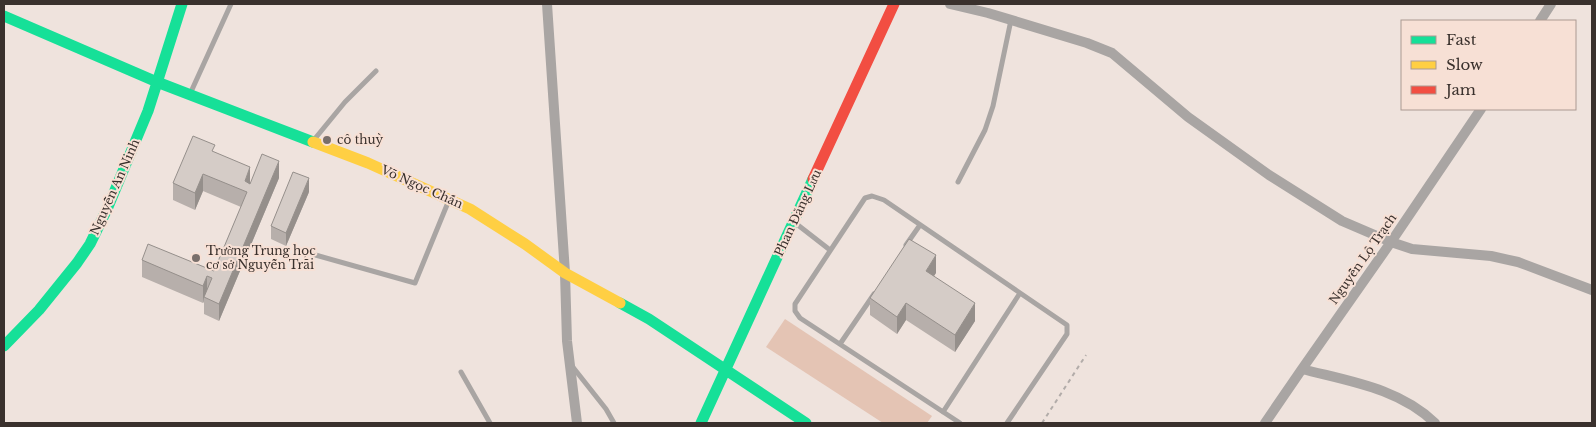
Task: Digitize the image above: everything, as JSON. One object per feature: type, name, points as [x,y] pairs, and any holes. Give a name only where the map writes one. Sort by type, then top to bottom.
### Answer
[{"type":"street","name":"Nguyễn An Ninh","points":[[4,346],[39,310],[90,244],[108,207],[148,111],[182,4]]},
{"type":"street","points":[[547,4],[565,273],[567,341],[577,423]]},
{"type":"street","name":"Phan Đăng Lưu","points":[[701,423],[894,4]]},
{"type":"street","points":[[950,4],[1011,20],[1112,52],[1188,117],[1269,175],[1342,221],[1391,242],[1419,250],[1491,256],[1518,262],[1592,290]]},
{"type":"street","points":[[1541,20],[1551,4]]},
{"type":"street","name":"Võ Ngọc Chấn","points":[[4,16],[157,82],[368,163],[485,218],[565,273],[649,319],[806,423]]},
{"type":"street","name":"Nguyễn Lộ Trạch","points":[[1265,423],[1480,110]]},
{"type":"street","points":[[1302,369],[1385,391],[1405,400],[1435,423]]},
{"type":"lane","points":[[190,95],[231,4]]},
{"type":"lane","points":[[958,182],[985,130],[993,106],[1011,20]]},
{"type":"lane","points":[[313,141],[344,102],[376,71]]},
{"type":"lane","points":[[960,423],[800,318],[795,311],[795,304],[865,198],[872,196],[884,200],[1067,325],[1067,334],[1007,423]]},
{"type":"lane","points":[[312,254],[415,283],[449,200]]},
{"type":"lane","points":[[794,222],[830,250]]},
{"type":"lane","points":[[904,249],[920,225]]},
{"type":"lane","points":[[840,344],[877,288]]},
{"type":"lane","points":[[943,412],[1020,293]]},
{"type":"lane","points":[[570,363],[614,423]]},
{"type":"lane","points":[[461,372],[490,423]]},
{"type":"path","points":[[1042,423],[1086,355]]},
{"type":"shaded area","points":[[785,319],[932,416],[927,423],[883,423],[766,347]]},
{"type":"building","points":[[193,136],[215,145],[212,151],[250,167],[245,181],[250,184],[262,154],[279,161],[219,304],[204,297],[212,278],[207,276],[203,286],[142,260],[148,244],[214,271],[247,192],[203,174],[195,193],[173,183]]},
{"type":"building","points":[[293,172],[309,178],[286,233],[271,226]]},
{"type":"building","points":[[909,239],[936,255],[926,271],[975,303],[955,335],[906,303],[897,317],[870,298]]},
{"type":"traffic: fast","points":[[4,346],[39,310],[90,244],[108,207],[148,111],[182,4]]},
{"type":"traffic: fast","points":[[4,16],[157,82],[313,142]]},
{"type":"traffic: fast","points":[[701,423],[813,179]]},
{"type":"traffic: fast","points":[[620,303],[649,319],[806,423]]},
{"type":"traffic: slow","points":[[313,142],[368,163],[470,209],[525,244],[565,273],[620,303]]},
{"type":"traffic: jam","points":[[813,179],[894,4]]},
{"type":"place","name":"cô thuỳ","points":[[327,140]]},
{"type":"place","name":"Trường Trung học cơ sở Nguyễn Trãi","points":[[196,258]]}]
